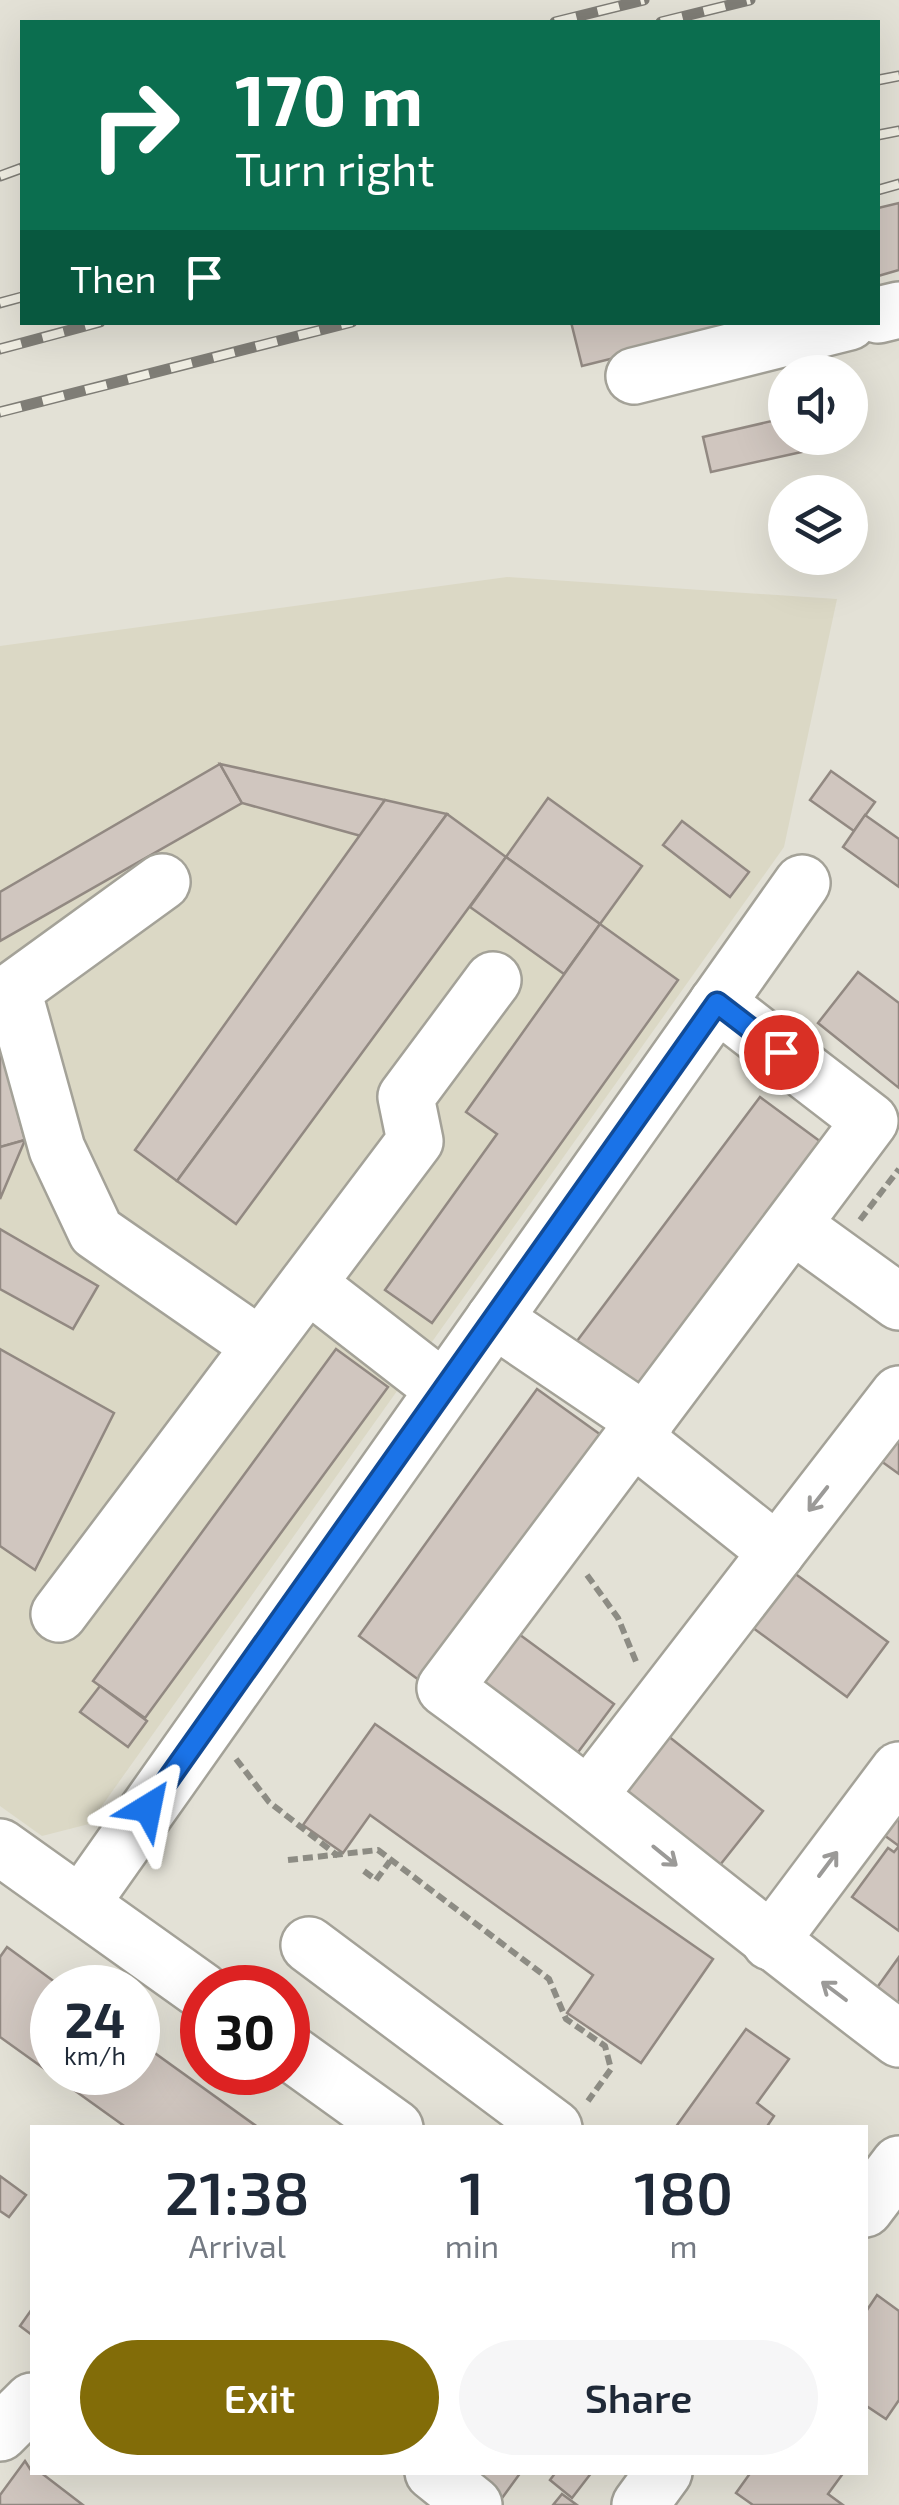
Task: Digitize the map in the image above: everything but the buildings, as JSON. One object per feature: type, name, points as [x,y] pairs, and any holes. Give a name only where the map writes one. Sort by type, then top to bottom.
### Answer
[{"type":"street","points":[[634,376],[836,325]]},
{"type":"street","points":[[162,882],[14,990],[57,1149],[96,1232],[259,1345]]},
{"type":"street","points":[[81,1904],[802,883]]},
{"type":"street","points":[[59,1614],[415,1141],[406,1097],[493,980]]},
{"type":"street","points":[[717,1003],[885,1132],[794,1226],[446,1688],[590,1794],[770,1942],[899,2039]]},
{"type":"street","points":[[794,1226],[899,1302]]},
{"type":"street","points":[[308,1284],[442,1388]]},
{"type":"street","points":[[494,1319],[640,1430],[777,1552]]},
{"type":"street","points":[[590,1794],[888,1408]]},
{"type":"street","points":[[770,1942],[899,1770]]},
{"type":"street","points":[[0,1847],[180,1975]]},
{"type":"street","points":[[309,1945],[567,2120]]},
{"type":"street","points":[[310,2067],[391,2125]]},
{"type":"street","points":[[868,2205],[899,2164]]},
{"type":"street","points":[[0,2433],[30,2402]]},
{"type":"street","points":[[437,2475],[474,2505]]},
{"type":"path","points":[[858,1222],[899,1169]]},
{"type":"path","points":[[559,1538],[618,1618],[652,1713]]},
{"type":"path","points":[[234,1758],[268,1802],[338,1856]]},
{"type":"path","points":[[288,1860],[378,1850],[448,1909],[548,1979],[561,2010],[576,2031],[606,2046],[611,2069],[567,2120]]},
{"type":"path","points":[[364,1872],[376,1880],[390,1861]]},
{"type":"shaded area","points":[[507,577],[837,599],[784,847],[89,1824],[42,1836],[0,1806],[0,646]]},
{"type":"railway","points":[[563,20],[644,0]]},
{"type":"railway","points":[[669,20],[750,0]]},
{"type":"railway","points":[[880,80],[899,76]]},
{"type":"railway","points":[[880,135],[899,131]]},
{"type":"railway","points":[[0,176],[20,169]]},
{"type":"railway","points":[[880,189],[899,184]]},
{"type":"railway","points":[[0,303],[20,298]]},
{"type":"railway","points":[[0,349],[89,325]]},
{"type":"railway","points":[[0,412],[340,325]]},
{"type":"route","points":[[148,1808],[717,1003],[781,1052]]}]
